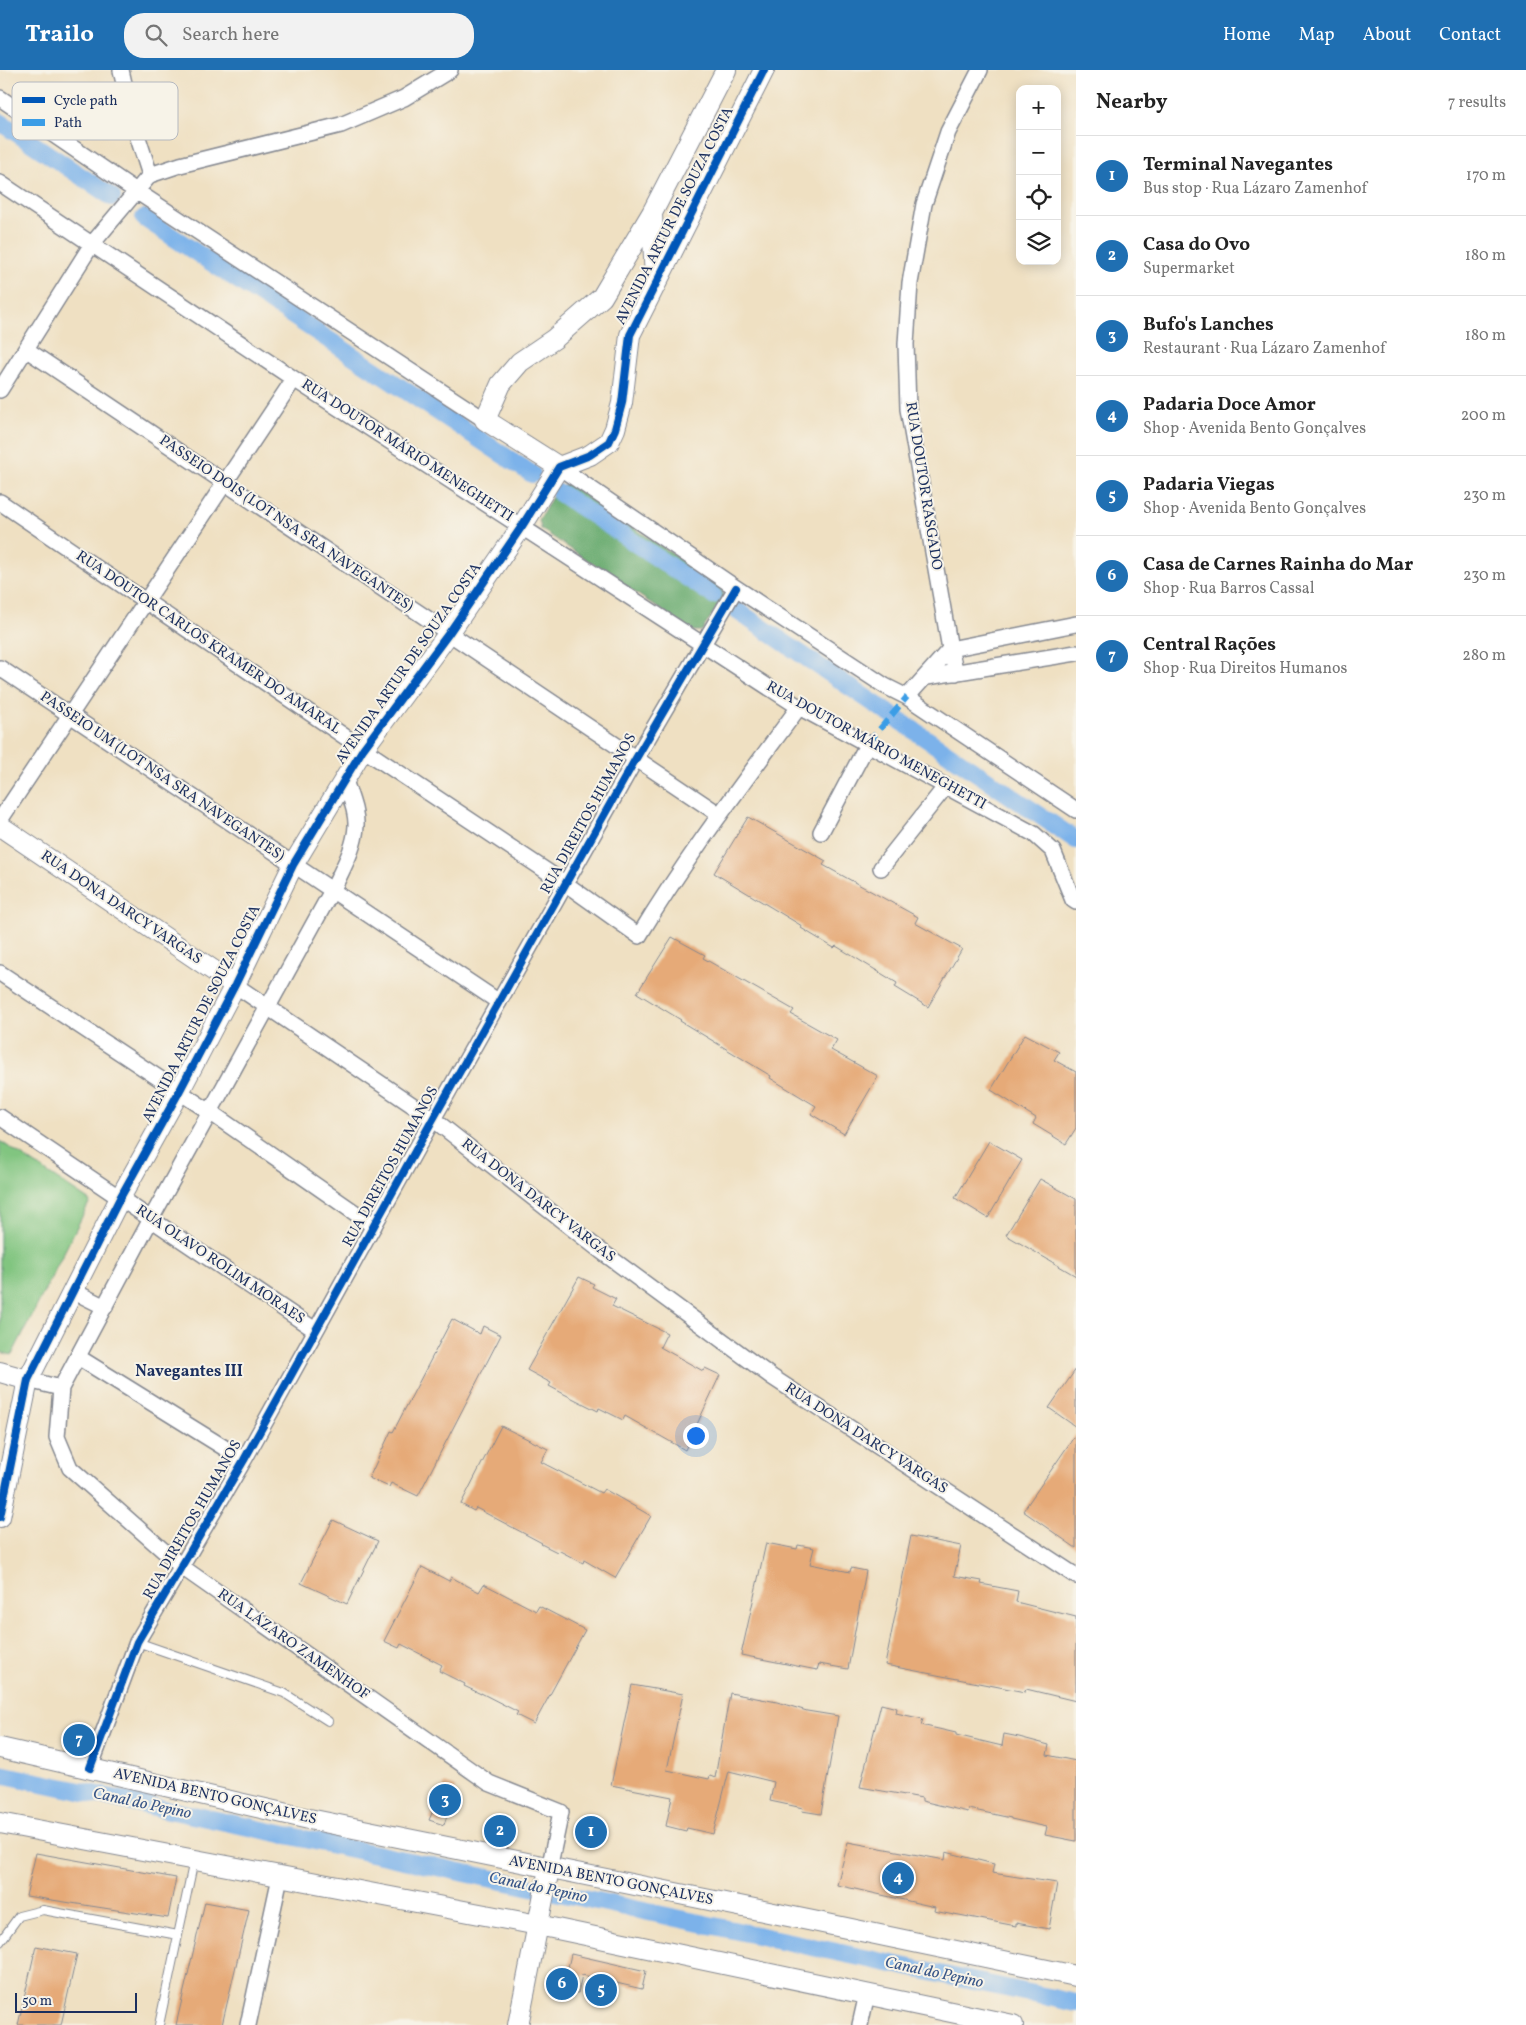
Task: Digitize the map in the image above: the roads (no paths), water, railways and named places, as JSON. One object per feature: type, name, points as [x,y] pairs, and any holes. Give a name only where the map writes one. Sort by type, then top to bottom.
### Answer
[{"type":"street","points":[[0,390],[27,350],[92,244],[150,175],[180,165],[341,125],[404,98],[450,70]]},
{"type":"street","name":"AVENIDA ARTUR DE SOUZA COSTA","points":[[485,420],[502,384],[520,362],[554,338],[602,297],[652,213],[726,70]]},
{"type":"street","name":"AVENIDA ARTUR DE SOUZA COSTA","points":[[0,1517],[28,1380],[120,1198],[179,1092],[235,985],[293,865],[363,749],[449,633],[522,526],[559,467],[590,455],[608,442],[615,429],[622,403],[630,335],[764,70]]},
{"type":"street","name":"RUA DOUTOR RASGADO","points":[[956,673],[950,649],[908,409],[906,344],[910,283],[924,204],[948,132],[980,70]]},
{"type":"street","points":[[0,98],[12,106]]},
{"type":"street","points":[[61,140],[136,191],[559,467],[736,588],[885,686],[908,697],[1076,810]]},
{"type":"street","points":[[139,140],[150,175]]},
{"type":"street","name":"RUA DOUTOR MÁRIO MENEGHETTI","points":[[0,183],[294,378],[799,707],[1034,834],[1053,851],[1073,900],[1076,902]]},
{"type":"street","name":"AVENIDA ARTUR DE SOUZA COSTA","points":[[652,213],[656,283]]},
{"type":"street","name":"PASSEIO DOIS (LOT NSA SRA NAVEGANTES)","points":[[27,350],[635,760],[720,815]]},
{"type":"street","points":[[0,820],[294,378]]},
{"type":"street","name":"RUA DOUTOR CARLOS KRAMER DO AMARAL","points":[[0,502],[363,749],[566,884],[639,936],[653,912],[720,815]]},
{"type":"street","name":"RUA DIREITOS HUMANOS","points":[[90,1768],[136,1642],[244,1460],[432,1119],[635,760],[736,588]]},
{"type":"street","points":[[908,697],[950,649],[1076,624]]},
{"type":"street","points":[[927,677],[1076,653]]},
{"type":"street","name":"PASSEIO UM (LOT NSA SRA NAVEGANTES)","points":[[0,668],[499,1002]]},
{"type":"street","points":[[720,815],[799,707]]},
{"type":"street","points":[[820,832],[868,743]]},
{"type":"street","name":"AVENIDA ARTUR DE SOUZA COSTA","points":[[57,1438],[61,1388],[151,1219],[335,885],[352,846],[356,824],[345,780]]},
{"type":"street","points":[[881,868],[946,786]]},
{"type":"street","name":"RUA DONA DARCY VARGAS","points":[[0,826],[432,1119],[601,1251],[772,1377],[1076,1576]]},
{"type":"street","points":[[0,974],[210,1112],[374,1226]]},
{"type":"street","name":"RUA OLAVO ROLIM MORAES","points":[[0,1117],[315,1330]]},
{"type":"street","points":[[73,1291],[105,1306]]},
{"type":"street","points":[[78,1357],[244,1460]]},
{"type":"street","points":[[0,1372],[61,1388]]},
{"type":"street","name":"RUA LÁZARO ZAMENHOF","points":[[57,1438],[70,1468],[182,1567],[489,1783],[561,1812],[552,1876]]},
{"type":"street","name":"AVENIDA BENTO GONÇALVES","points":[[0,1748],[552,1876],[813,1921],[1076,1976]]},
{"type":"street","points":[[0,1823],[280,1877],[542,1921],[1013,2025]]},
{"type":"street","points":[[518,2025],[552,1876]]},
{"type":"street","points":[[248,2025],[280,1877]]},
{"type":"street","points":[[860,2025],[867,1994]]},
{"type":"lane","points":[[136,1642],[284,1693],[328,1721]]},
{"type":"lane","points":[[159,2025],[194,1860]]},
{"type":"lane","points":[[0,1942],[19,1916],[43,1910],[178,1935]]},
{"type":"waterway","points":[[0,122],[12,130]]},
{"type":"waterway","points":[[27,140],[112,197]]},
{"type":"waterway","points":[[144,218],[532,474]]},
{"type":"waterway","points":[[560,493],[713,595]]},
{"type":"waterway","points":[[736,610],[1076,840]]},
{"type":"waterway","name":"Canal do Pepino","points":[[0,1774],[1076,2003]]},
{"type":"place","name":"Central Rações","points":[[79,1740]]},
{"type":"place","name":"Bufo's Lanches","points":[[445,1800]]},
{"type":"place","name":"Casa do Ovo","points":[[500,1831]]},
{"type":"place","name":"Terminal Navegantes","points":[[591,1832]]},
{"type":"place","name":"Padaria Doce Amor","points":[[898,1878]]},
{"type":"place","name":"Casa de Carnes Rainha do Mar","points":[[562,1984]]},
{"type":"place","name":"Padaria Viegas","points":[[601,1990]]},
{"type":"district","name":"Navegantes III","points":[[189,1372]]}]
